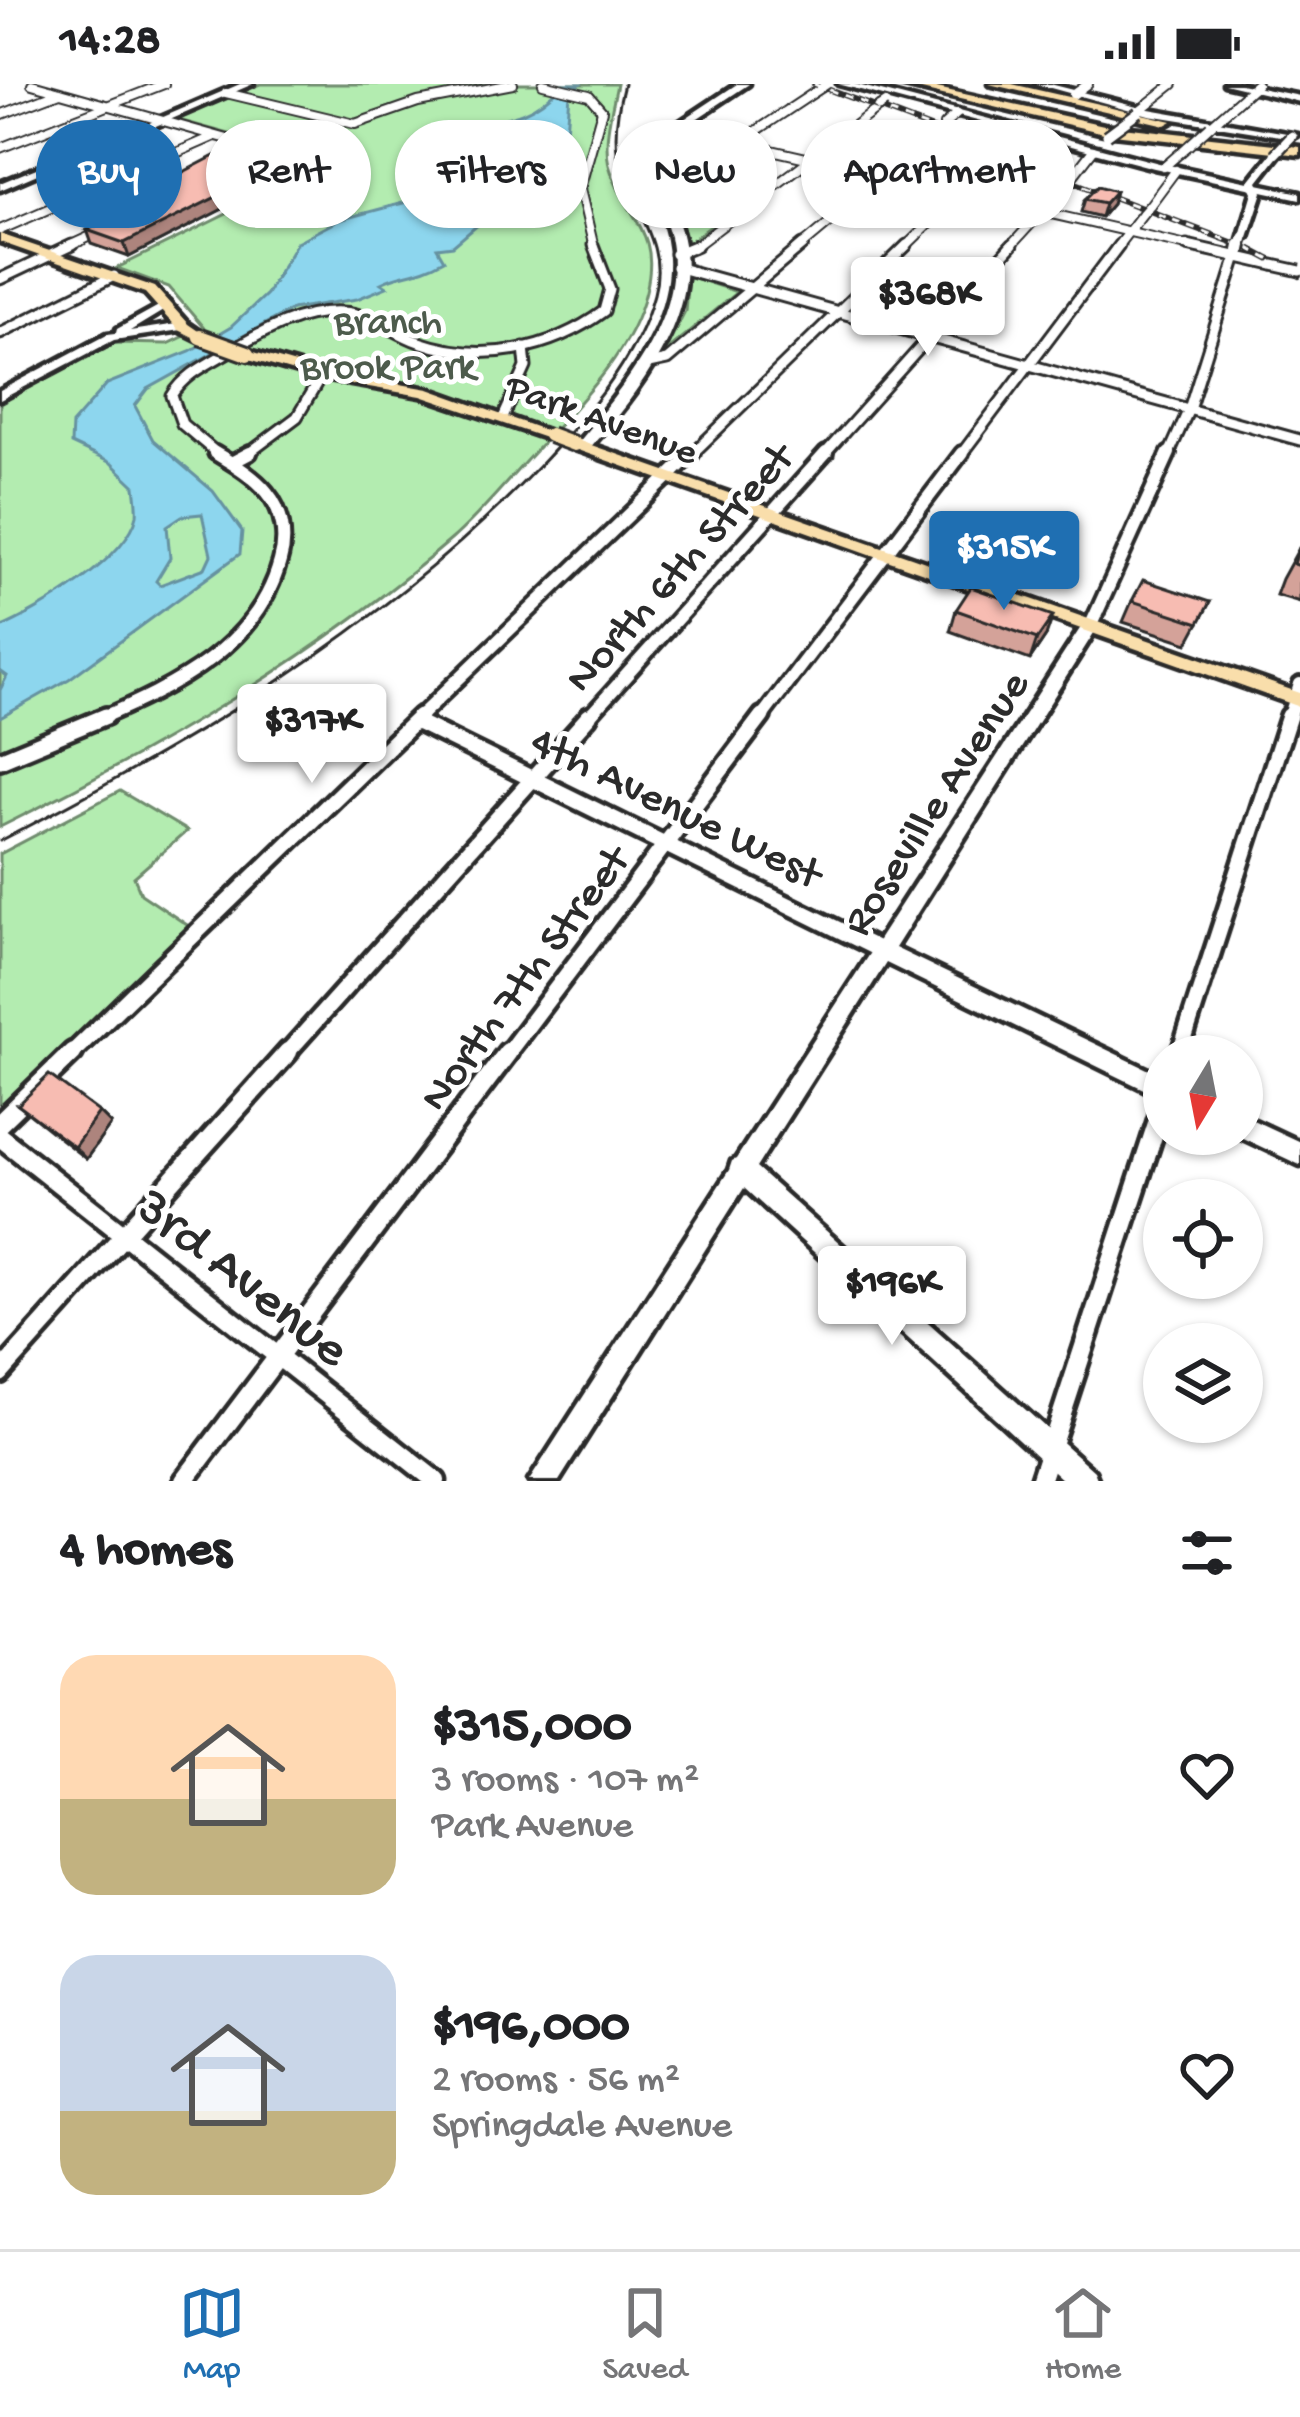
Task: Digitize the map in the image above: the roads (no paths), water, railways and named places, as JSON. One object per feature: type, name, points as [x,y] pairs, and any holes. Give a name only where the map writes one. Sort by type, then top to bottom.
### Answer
[{"type":"highway","points":[[940,84],[1122,120],[1297,139]]},
{"type":"highway","points":[[995,84],[1182,124],[1297,139]]},
{"type":"highway","points":[[1016,84],[1073,95]]},
{"type":"highway","points":[[963,87],[1067,116],[1250,146]]},
{"type":"highway","points":[[894,92],[1106,135]]},
{"type":"highway","points":[[894,92],[1104,129],[1250,146],[1297,139]]},
{"type":"highway","points":[[1011,116],[1018,120]]},
{"type":"main road","points":[[161,120],[248,84]]},
{"type":"main road","points":[[688,120],[744,84]]},
{"type":"main road","points":[[843,84],[894,92],[979,120]]},
{"type":"main road","points":[[1075,145],[1300,196]]},
{"type":"main road","points":[[0,187],[36,172]]},
{"type":"main road","points":[[578,446],[644,365],[674,309],[671,228]]},
{"type":"main road","name":"Park Avenue","points":[[0,234],[154,292],[183,327],[200,337],[322,375],[414,389],[503,418],[1298,699]]},
{"type":"street","points":[[32,84],[161,120]]},
{"type":"street","points":[[0,148],[164,84]]},
{"type":"street","points":[[226,93],[358,124],[424,101],[513,84]]},
{"type":"street","points":[[0,760],[169,684],[260,614],[282,564],[283,528],[272,498],[182,424],[173,408],[173,392],[202,368],[286,321],[312,313],[350,313],[454,351],[524,347],[582,327],[610,301],[580,200],[584,165],[602,112],[596,99],[543,84]]},
{"type":"street","points":[[1040,84],[1139,111],[1297,139]]},
{"type":"street","points":[[1073,95],[1088,84]]},
{"type":"street","name":"North 6th Street","points":[[1075,175],[1106,135],[1173,84]]},
{"type":"street","points":[[1228,84],[1300,99]]},
{"type":"street","points":[[775,120],[824,86]]},
{"type":"street","name":"North 7th Street","points":[[184,1481],[1147,209],[1170,169],[1188,146],[1254,86]]},
{"type":"street","points":[[0,115],[60,92]]},
{"type":"street","points":[[859,120],[894,92]]},
{"type":"street","points":[[950,120],[957,114]]},
{"type":"street","name":"Roseville Avenue","points":[[543,1481],[1089,628],[1189,409],[1240,248],[1256,187],[1253,182],[1275,154],[1297,139]]},
{"type":"street","points":[[0,234],[206,140]]},
{"type":"street","points":[[675,260],[801,167]]},
{"type":"street","points":[[1075,220],[1240,248],[1300,272]]},
{"type":"street","points":[[0,279],[108,228]]},
{"type":"street","points":[[644,365],[664,362],[823,228]]},
{"type":"street","points":[[0,1123],[925,228]]},
{"type":"street","name":"North 6th Street","points":[[0,1373],[1027,228]]},
{"type":"street","points":[[675,260],[753,287],[1300,440]]},
{"type":"street","points":[[0,333],[110,278]]},
{"type":"street","points":[[0,396],[164,306]]},
{"type":"street","points":[[106,339],[183,327]]},
{"type":"street","points":[[503,418],[526,367],[524,347]]},
{"type":"street","points":[[232,462],[289,428],[306,408],[322,375]]},
{"type":"street","points":[[1186,1035],[1298,699]]},
{"type":"street","name":"4th Avenue West","points":[[415,721],[1143,1078]]},
{"type":"street","points":[[1263,1136],[1300,1154]]},
{"type":"street","name":"3rd Avenue","points":[[0,1137],[436,1481]]},
{"type":"street","points":[[1040,1481],[1147,1155]]},
{"type":"street","points":[[740,1169],[1084,1481]]},
{"type":"water","points":[[562,84],[580,84],[569,93],[567,120],[500,120],[539,104]]},
{"type":"water","points":[[395,205],[395,228],[474,228],[453,246],[437,248],[444,260],[381,283],[387,287],[357,299],[292,309],[148,389],[135,406],[153,440],[213,491],[242,531],[240,554],[69,679],[0,718],[0,690],[7,676],[0,671],[0,628],[58,597],[100,565],[130,532],[137,515],[135,486],[111,463],[71,444],[72,424],[107,384],[190,351],[231,327],[266,294],[297,242],[324,228],[371,228],[371,212]],"holes":[[[202,514],[211,555],[205,568],[160,585],[156,581],[170,558],[167,526],[182,516]]]},
{"type":"tram line","points":[[0,841],[216,721],[352,629],[479,525],[591,408],[635,343],[657,276],[653,243],[626,182],[616,145],[624,84]]},
{"type":"railway","points":[[814,84],[1250,249],[1300,276]]},
{"type":"park label","name":"Branch Brook Park","points":[[388,340]]}]
